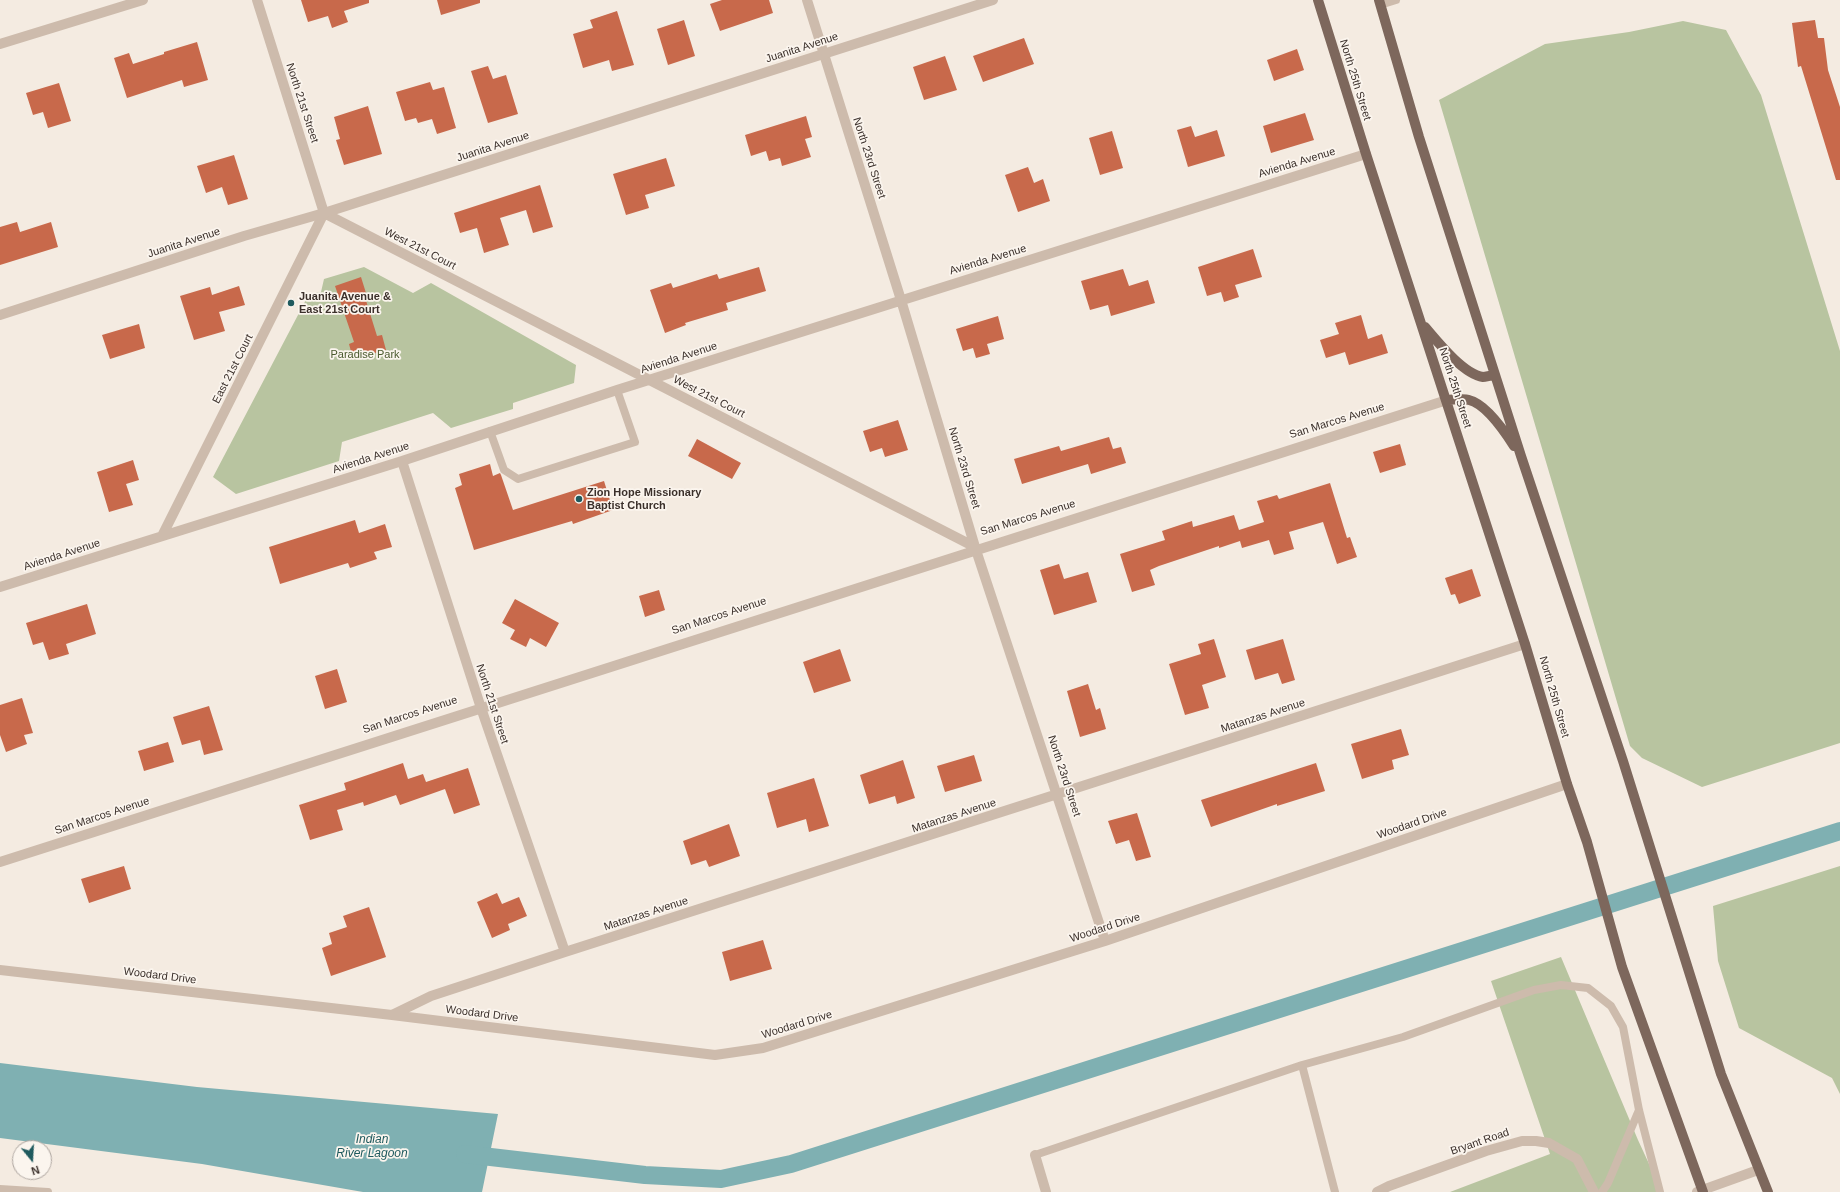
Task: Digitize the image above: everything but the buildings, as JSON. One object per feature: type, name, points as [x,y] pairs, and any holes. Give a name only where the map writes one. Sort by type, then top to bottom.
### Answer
[{"type":"main road","name":"North 25th Street","points":[[1318,0],[1366,154],[1526,644],[1567,784],[1587,842],[1622,967],[1700,1191]]},
{"type":"main road","points":[[1380,3],[1419,137],[1521,456],[1623,761],[1721,1074],[1768,1192]]},
{"type":"main road","points":[[1422,324],[1444,349],[1468,371],[1483,377],[1495,375]]},
{"type":"main road","points":[[1447,400],[1469,400],[1489,413],[1504,430],[1521,456]]},
{"type":"street","points":[[0,44],[143,0]]},
{"type":"street","name":"North 21st Street","points":[[257,0],[324,213]]},
{"type":"street","name":"North 23rd Street","points":[[806,0],[901,300],[975,547],[1105,941]]},
{"type":"street","name":"Juanita Avenue","points":[[0,315],[244,236],[324,213],[993,0]]},
{"type":"street","name":"Avienda Avenue","points":[[0,588],[402,461],[617,390],[1366,154]]},
{"type":"street","name":"West 21st Court","points":[[324,213],[975,547]]},
{"type":"street","name":"East 21st Court","points":[[162,536],[324,213]]},
{"type":"street","name":"San Marcos Avenue","points":[[0,862],[480,705],[975,547],[1447,400]]},
{"type":"street","name":"North 21st Street","points":[[402,461],[480,705],[565,952]]},
{"type":"street","name":"Matanzas Avenue","points":[[392,1015],[431,996],[565,952],[1526,644]]},
{"type":"street","name":"Woodard Drive","points":[[0,970],[392,1015],[715,1055],[762,1048],[1105,941],[1567,784]]},
{"type":"street","name":"Bryant Road","points":[[1377,1192],[1486,1151],[1522,1141],[1549,1143],[1577,1159],[1594,1192]]},
{"type":"street","points":[[1035,1156],[1046,1192]]},
{"type":"street","points":[[1700,1191],[1758,1170]]},
{"type":"lane","points":[[1380,3],[1396,0]]},
{"type":"lane","points":[[490,431],[504,470],[518,479],[635,442],[617,390]]},
{"type":"lane","points":[[1035,1156],[1302,1065],[1403,1037],[1534,990],[1561,985],[1588,988],[1611,1006],[1622,1027],[1639,1110],[1660,1192]]},
{"type":"lane","points":[[1302,1065],[1335,1192]]},
{"type":"lane","points":[[1602,1192],[1608,1183],[1639,1110]]},
{"type":"lane","points":[[0,1188],[48,1192]]},
{"type":"green space","points":[[1683,21],[1726,30],[1761,95],[1840,351],[1840,743],[1702,787],[1642,758],[1630,746],[1439,100],[1545,44],[1629,32]]},
{"type":"green space","name":"Paradise Park","points":[[364,267],[413,293],[431,283],[576,365],[574,383],[513,403],[513,409],[451,428],[433,413],[342,442],[339,461],[236,494],[213,477],[309,294],[321,292],[324,279]]},
{"type":"green space","points":[[1840,866],[1840,1094],[1832,1078],[1739,1028],[1718,961],[1713,906]]},
{"type":"green space","points":[[1561,957],[1638,1140],[1662,1192],[1450,1192],[1550,1154],[1491,981]]},
{"type":"water","name":"Indian River Lagoon","points":[[0,1063],[197,1087],[498,1114],[482,1192],[363,1192],[202,1164],[52,1145],[52,1140],[16,1140],[0,1138]]},
{"type":"waterway","points":[[465,1154],[645,1175],[721,1179],[791,1164],[1840,831]]},
{"type":"place","name":"Juanita Avenue & East 21st Court","points":[[291,303]]},
{"type":"place","name":"Zion Hope Missionary Baptist Church","points":[[579,499]]}]
